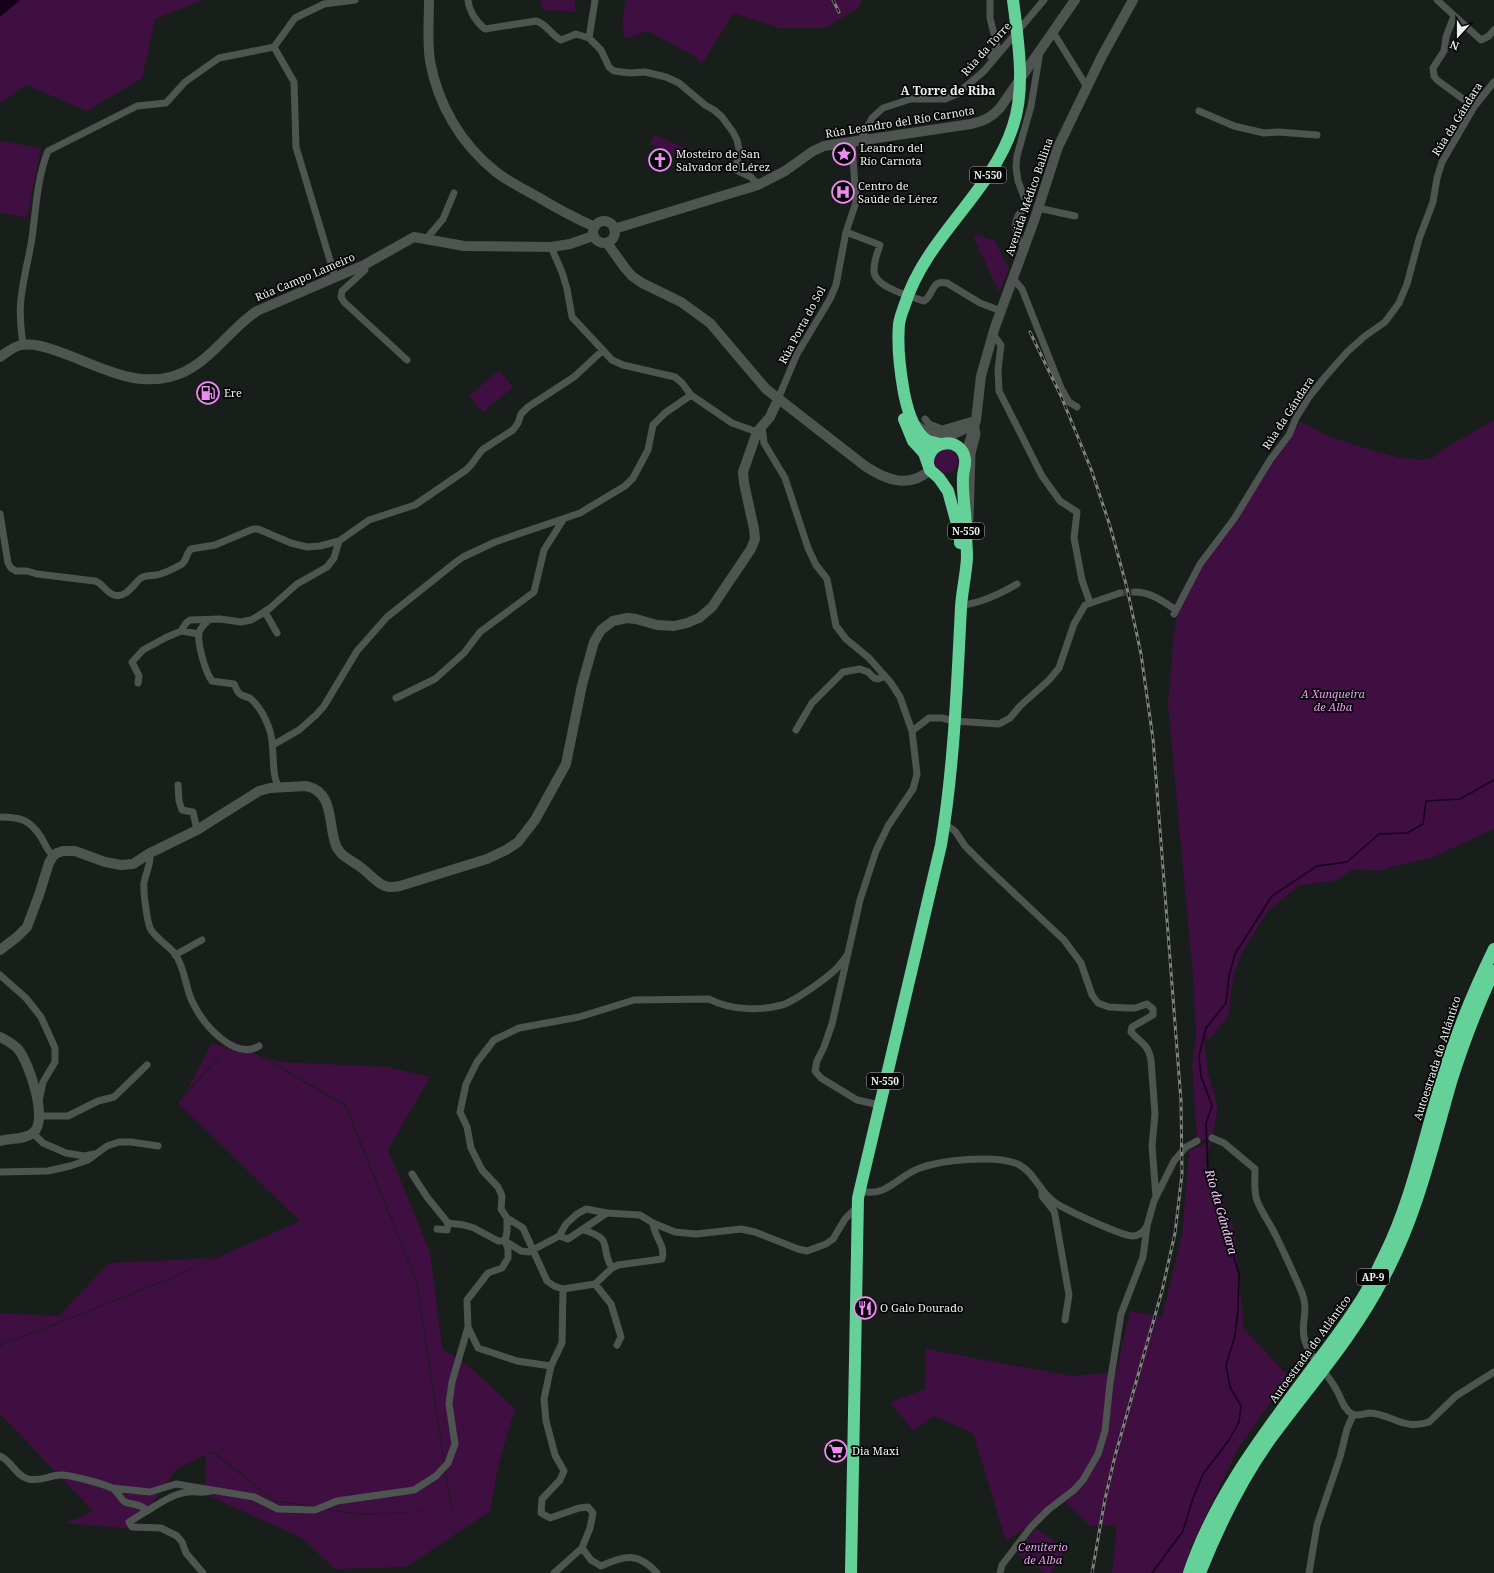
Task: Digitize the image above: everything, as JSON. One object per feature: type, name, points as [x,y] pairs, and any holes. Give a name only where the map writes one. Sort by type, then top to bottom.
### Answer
[{"type":"highway","name":"N-550","points":[[962,600],[960,535],[948,491],[932,471],[924,453],[913,441],[904,421],[896,386],[894,365],[900,323],[908,297],[916,279],[930,254],[987,178],[1003,150],[1013,128],[1020,95],[1014,3]]},
{"type":"highway","name":"N-550","points":[[851,1573],[858,1206],[860,1190],[945,824],[966,559],[963,477],[964,463],[962,451],[945,444],[928,440],[920,433],[914,423],[905,398],[899,365],[900,323]]},
{"type":"highway","points":[[945,444],[932,449],[930,454],[932,471],[947,480],[960,474],[964,463]]},
{"type":"highway","name":"Autoestrada do Atlántico","points":[[1189,1573],[1205,1530],[1232,1481],[1363,1297],[1384,1255],[1399,1220],[1418,1165],[1441,1082],[1459,1028],[1470,1000],[1494,949]]},
{"type":"highway","name":"Autoestrada do Atlántico","points":[[1200,1573],[1215,1534],[1230,1503],[1248,1473],[1271,1439],[1365,1313],[1392,1262],[1420,1191],[1461,1053],[1494,971]]},
{"type":"street","points":[[0,357],[15,347],[22,345],[20,322],[21,298],[29,259],[39,181],[43,163],[48,151],[137,106],[166,104],[185,82],[219,58],[274,47],[295,18],[304,15],[324,4],[355,0]]},
{"type":"street","points":[[429,0],[430,59],[439,95],[458,132],[483,161],[497,173],[573,217],[594,231],[600,243],[607,243],[614,236],[614,229],[610,224],[604,222],[597,224],[594,231]]},
{"type":"street","points":[[468,0],[471,10],[479,24],[485,29],[536,21],[544,25],[550,32],[561,40],[576,34],[589,38],[601,50],[609,67],[614,71],[630,73],[645,72],[673,80],[705,105],[714,110],[725,121],[737,140],[739,149],[736,170],[751,177],[758,185]]},
{"type":"street","points":[[589,38],[596,0]]},
{"type":"street","points":[[987,67],[997,46],[990,18],[990,0]]},
{"type":"street","name":"Rúa da Torre","points":[[856,142],[878,111],[899,102],[911,99],[940,99],[953,96],[987,67],[1044,0]]},
{"type":"street","name":"Rúa Leandro del Río Carnota","points":[[614,229],[758,185],[785,171],[819,148],[977,123],[988,118],[1000,108],[1075,0]]},
{"type":"street","name":"Avenida Médico Ballina","points":[[964,463],[974,421],[981,376],[993,334],[1025,246],[1058,147],[1087,87],[1133,0]]},
{"type":"street","points":[[1437,0],[1481,40],[1489,36],[1494,30]]},
{"type":"street","points":[[1454,16],[1446,37],[1444,51],[1433,68],[1434,76],[1440,83],[1474,107]]},
{"type":"street","points":[[1053,32],[1087,87]]},
{"type":"street","points":[[274,47],[294,82],[296,147],[335,277]]},
{"type":"street","points":[[1025,246],[1020,241],[1016,230],[1016,220],[1026,206],[1026,202],[1018,181],[1016,167],[1030,106],[1038,54]]},
{"type":"street","name":"Rúa da Gándara","points":[[1135,592],[1144,592],[1160,599],[1175,612],[1184,598],[1200,564],[1234,519],[1270,460],[1289,435],[1296,418],[1309,397],[1324,377],[1347,352],[1365,336],[1385,322],[1399,303],[1407,284],[1419,239],[1433,202],[1438,170],[1474,107],[1494,82]]},
{"type":"street","points":[[1199,111],[1234,126],[1264,133],[1278,132],[1317,135]]},
{"type":"street","name":"Rúa Porta do Sol","points":[[778,399],[797,354],[833,292],[838,277],[846,232],[856,202],[856,142]]},
{"type":"street","points":[[427,238],[443,219],[454,193]]},
{"type":"street","points":[[1038,208],[1075,216]]},
{"type":"street","name":"Rúa Campo Lameiro","points":[[22,345],[44,347],[129,377],[148,379],[168,377],[179,374],[199,363],[246,319],[257,311],[364,265],[409,238],[427,238],[464,246],[552,247],[570,244],[594,231]]},
{"type":"street","points":[[846,232],[880,245],[875,259],[874,271],[877,280],[891,288],[924,301],[927,299],[936,284],[942,282],[947,283],[980,304],[1002,309]]},
{"type":"street","points":[[607,243],[632,276],[642,283],[681,302],[710,323],[726,340],[757,380],[778,399],[865,466],[880,475],[899,481],[909,481],[922,478],[932,471]]},
{"type":"street","points":[[552,247],[567,289],[572,317],[616,363],[674,377],[682,383],[691,395],[737,426],[759,429]]},
{"type":"street","points":[[364,265],[365,270],[342,291],[341,297],[344,302],[407,360]]},
{"type":"street","points":[[1014,277],[1022,289],[1061,388],[1069,402],[1077,407]]},
{"type":"street","points":[[993,334],[1001,345],[998,370],[999,391],[1042,476],[1060,501],[1077,512],[1074,538],[1082,580],[1090,603]]},
{"type":"street","points":[[0,514],[8,563],[11,568],[16,571],[27,571],[36,574],[100,582],[114,595],[118,596],[127,592],[144,576],[159,575],[180,565],[184,562],[188,551],[191,549],[215,546],[248,530],[258,529],[292,542],[307,546],[320,546],[338,541],[370,520],[415,505],[466,470],[472,465],[482,450],[513,430],[518,423],[521,414],[528,406],[574,377],[602,350]]},
{"type":"street","points":[[273,745],[299,730],[316,715],[324,706],[357,651],[387,617],[463,557],[494,542],[563,520],[580,513],[630,482],[639,469],[648,450],[653,425],[665,413],[691,395]]},
{"type":"street","points":[[0,950],[18,937],[26,927],[39,895],[49,863],[53,856],[63,851],[75,851],[105,862],[127,865],[138,862],[150,853],[198,830],[248,797],[266,789],[306,786],[312,787],[319,792],[329,809],[333,834],[338,849],[344,856],[388,887],[400,886],[487,859],[513,846],[535,820],[566,764],[582,685],[594,642],[600,630],[613,621],[627,618],[657,625],[674,626],[699,618],[712,607],[751,549],[754,539],[754,529],[743,472],[759,429],[770,417],[778,399]]},
{"type":"street","points":[[925,419],[929,424],[942,429],[974,421]]},
{"type":"street","points":[[914,423],[923,431],[935,436],[947,437],[960,432],[974,421]]},
{"type":"street","points":[[945,444],[957,442],[962,438],[974,421]]},
{"type":"street","points":[[966,535],[970,529],[972,454],[977,434],[974,421]]},
{"type":"street","points":[[759,429],[764,443],[785,478],[808,548],[816,565],[827,579],[836,626],[846,638],[869,658],[885,676],[900,697],[912,731],[917,774],[916,784],[888,826],[878,845],[860,900],[852,941],[832,1024],[824,1047],[816,1061],[815,1070],[821,1078],[857,1100],[880,1105]]},
{"type":"street","points":[[396,698],[435,679],[464,653],[480,632],[534,592],[544,550],[563,520]]},
{"type":"street","points":[[138,683],[139,676],[132,662],[150,646],[181,631],[190,620],[220,619],[247,621],[265,612],[297,584],[321,571],[331,563],[334,558],[338,541]]},
{"type":"street","points":[[962,600],[975,604],[1003,592],[1017,584]]},
{"type":"street","points":[[912,731],[929,718],[999,724],[1010,718],[1020,706],[1049,680],[1059,668],[1074,624],[1085,605],[1120,593]]},
{"type":"street","points":[[265,612],[277,633]]},
{"type":"street","points":[[209,620],[200,630],[199,634],[203,660],[210,678],[214,682],[234,684],[239,694],[252,700],[264,716],[270,729],[273,745],[274,776],[275,782],[279,787]]},
{"type":"street","points":[[181,631],[199,634]]},
{"type":"street","points":[[796,730],[812,703],[843,672],[860,669],[868,672],[874,678],[885,676]]},
{"type":"street","points":[[266,789],[274,776]]},
{"type":"street","points":[[178,785],[179,801],[182,810],[193,812],[198,830]]},
{"type":"street","points":[[0,817],[19,818],[32,825],[48,851],[53,856]]},
{"type":"street","points":[[945,824],[955,831],[965,846],[983,864],[1064,940],[1081,963],[1092,995],[1098,1003],[1109,1007],[1127,1008],[1135,1008],[1147,1004],[1153,1009],[1153,1015],[1134,1024],[1131,1032],[1147,1046],[1150,1052],[1155,1114],[1152,1146],[1156,1197]]},
{"type":"street","points":[[150,853],[151,864],[144,882],[150,928],[175,955],[184,976],[193,1005],[203,1020],[233,1047],[240,1050],[252,1050],[259,1046]]},
{"type":"street","points":[[175,955],[202,940]]},
{"type":"street","points":[[653,1223],[664,1252],[662,1259],[618,1265],[612,1268],[596,1284],[563,1289],[554,1286],[547,1281],[523,1228],[507,1218],[502,1209],[502,1196],[498,1187],[482,1170],[471,1148],[467,1127],[460,1112],[466,1084],[477,1062],[494,1040],[519,1028],[579,1017],[634,1000],[709,999],[717,1003],[737,1008],[782,1005],[798,998],[836,969],[848,954]]},
{"type":"street","points":[[0,975],[26,998],[41,1017],[55,1048],[55,1062],[43,1082],[37,1104]]},
{"type":"street","points":[[0,1037],[13,1044],[19,1051],[31,1077],[39,1116],[38,1126],[33,1133],[26,1137],[0,1141]]},
{"type":"street","points":[[39,1116],[68,1116],[98,1101],[114,1097],[147,1065]]},
{"type":"street","points":[[33,1133],[43,1143],[66,1153],[84,1156],[100,1152]]},
{"type":"street","points":[[1212,1138],[1224,1143],[1254,1169],[1256,1197],[1283,1249],[1306,1303],[1303,1325],[1304,1337],[1308,1347],[1334,1385],[1344,1407],[1353,1415],[1370,1413],[1402,1423],[1414,1425],[1423,1424],[1429,1422],[1456,1396],[1494,1372]]},
{"type":"street","points":[[1000,1573],[1002,1565],[1033,1525],[1048,1510],[1074,1490],[1083,1480],[1098,1454],[1105,1431],[1110,1383],[1121,1314],[1143,1256],[1148,1226],[1156,1197],[1169,1175],[1174,1161],[1186,1147],[1197,1141]]},
{"type":"street","points":[[0,1172],[48,1171],[80,1164],[94,1157],[110,1145],[119,1142],[131,1142],[158,1146]]},
{"type":"street","points":[[860,1190],[872,1193],[879,1191],[889,1187],[918,1169],[928,1166],[986,1159],[1008,1161],[1017,1164],[1026,1170],[1052,1201],[1064,1208],[1133,1236],[1138,1236],[1148,1226]]},
{"type":"street","points":[[412,1174],[427,1197],[448,1223],[474,1228],[498,1241],[505,1241],[521,1251],[534,1250],[559,1236],[566,1224],[577,1214],[586,1209],[607,1213],[640,1215],[653,1223],[675,1232],[696,1234],[741,1230],[755,1232],[798,1249],[807,1251],[826,1244],[833,1239],[846,1219],[858,1206]]},
{"type":"street","points":[[1042,1189],[1042,1196],[1051,1207],[1055,1215],[1065,1269],[1069,1296],[1065,1320]]},
{"type":"street","points":[[559,1236],[568,1239],[607,1213]]},
{"type":"street","points":[[0,1456],[10,1462],[19,1474],[26,1478],[45,1479],[60,1475],[72,1476],[112,1488],[150,1492],[176,1484],[254,1497],[278,1509],[315,1510],[337,1501],[414,1490],[436,1476],[448,1463],[455,1444],[449,1404],[452,1382],[468,1327],[468,1300],[488,1273],[502,1268],[508,1258],[508,1249],[505,1241],[507,1218]]},
{"type":"street","points":[[437,1229],[447,1230],[448,1223]]},
{"type":"street","points":[[583,1230],[600,1237],[604,1241],[607,1259],[612,1268]]},
{"type":"street","points":[[596,1284],[611,1304],[621,1337],[617,1345]]},
{"type":"street","points":[[554,1573],[582,1548],[590,1528],[593,1513],[588,1508],[579,1508],[550,1518],[541,1513],[542,1499],[560,1480],[564,1471],[555,1455],[546,1421],[544,1399],[551,1366],[562,1343],[563,1289]]},
{"type":"street","points":[[468,1327],[478,1348],[517,1361],[551,1366]]},
{"type":"street","points":[[1309,1573],[1317,1524],[1340,1457],[1347,1429],[1353,1415]]},
{"type":"street","points":[[112,1488],[124,1502],[143,1507],[145,1512]]},
{"type":"street","points":[[203,1573],[186,1554],[182,1542],[177,1536],[161,1528],[132,1527],[129,1522],[173,1496],[190,1492],[203,1494],[214,1490]]},
{"type":"street","points":[[582,1548],[591,1560],[601,1566],[622,1557],[630,1556],[639,1558],[657,1573]]},
{"type":"green space","points":[[0,0],[203,0],[155,19],[142,78],[87,111],[26,85],[0,103]]},
{"type":"green space","points":[[540,0],[574,0],[576,12],[543,10]]},
{"type":"green space","points":[[626,0],[862,0],[858,8],[825,28],[780,28],[733,13],[702,64],[694,56],[648,31],[625,39],[622,22]]},
{"type":"green space","points":[[654,135],[694,151],[690,160],[650,144]]},
{"type":"green space","points":[[0,141],[41,148],[27,218],[0,212]]},
{"type":"green space","points":[[975,235],[994,240],[1009,269],[999,292],[973,236]]},
{"type":"green space","points":[[499,370],[513,387],[483,412],[469,396]]},
{"type":"green space","name":"A Xunqueira de Alba","points":[[1494,420],[1494,829],[1431,858],[1390,867],[1379,871],[1353,869],[1337,880],[1298,886],[1268,911],[1242,952],[1234,973],[1228,1017],[1209,1040],[1204,1037],[1208,1071],[1218,1108],[1212,1138],[1197,1141],[1192,1065],[1196,1035],[1193,977],[1168,704],[1174,632],[1178,610],[1200,568],[1251,491],[1292,436],[1300,421],[1325,435],[1374,451],[1401,458],[1422,460],[1434,457],[1447,447]]},
{"type":"green space","points":[[946,449],[951,450],[957,456],[957,466],[951,472],[946,473],[941,472],[935,466],[934,461],[935,456],[941,450]]},
{"type":"green space","points":[[234,1041],[345,1106],[416,1281],[451,1510],[362,1514],[274,1500],[213,1451],[93,1511],[0,1414],[0,1346],[153,1286],[300,1221],[178,1103]]},
{"type":"green space","points":[[212,1043],[227,1048],[185,1093]]},
{"type":"green space","points":[[265,1058],[280,1062],[389,1067],[430,1077],[388,1150],[430,1252],[442,1348],[471,1368],[515,1409],[499,1462],[490,1511],[406,1567],[335,1569],[302,1538],[205,1494],[206,1455],[212,1452],[274,1501],[362,1515],[452,1510],[417,1281],[346,1105]]},
{"type":"green space","points":[[1211,1142],[1205,1161],[1234,1230],[1244,1329],[1289,1377],[1238,1448],[1191,1547],[1183,1573],[1112,1573],[1117,1525],[1091,1526],[1065,1502],[1006,1541],[973,1433],[933,1416],[913,1431],[890,1402],[925,1389],[926,1349],[1071,1376],[1116,1372],[1130,1311],[1162,1317],[1182,1236],[1189,1150]]},
{"type":"green space","points":[[215,1258],[153,1285],[0,1345],[0,1313],[59,1316],[109,1263]]},
{"type":"green space","points":[[176,1470],[133,1529],[66,1523],[93,1511]]},
{"type":"green space","name":"Cemiterio de Alba","points":[[1035,1528],[1066,1549],[1050,1573],[1045,1573],[1018,1554]]},
{"type":"shaded area","points":[[0,0],[20,0],[0,17]]},
{"type":"waterway","name":"Río da Gándara","points":[[1152,1573],[1183,1531],[1193,1498],[1203,1474],[1229,1440],[1239,1422],[1241,1406],[1230,1387],[1226,1365],[1235,1336],[1238,1310],[1239,1274],[1208,1170],[1206,1123],[1212,1106],[1201,1076],[1199,1056],[1206,1028],[1226,1003],[1229,976],[1235,954],[1272,896],[1317,866],[1347,862],[1379,834],[1407,833],[1423,824],[1426,801],[1460,799],[1494,780]]},
{"type":"tunnel","points":[[1120,593],[1135,592]]},
{"type":"railway","points":[[833,0],[839,12]]},
{"type":"railway","points":[[1030,332],[1061,396],[1091,469],[1110,526],[1127,588],[1141,654],[1153,739],[1181,1101],[1182,1174],[1175,1233],[1162,1291],[1115,1456],[1105,1499],[1092,1573]]},
{"type":"place","name":"Leandro del Río Carnota","points":[[844,154]]},
{"type":"place","name":"Mosteiro de San Salvador de Lérez","points":[[660,160]]},
{"type":"place","name":"Centro de Saúde de Lérez","points":[[843,192]]},
{"type":"place","name":"Ere","points":[[208,393]]},
{"type":"place","name":"O Galo Dourado","points":[[865,1308]]},
{"type":"place","name":"Dia Maxi","points":[[836,1451]]},
{"type":"district","name":"A Torre de Riba","points":[[948,91]]}]
